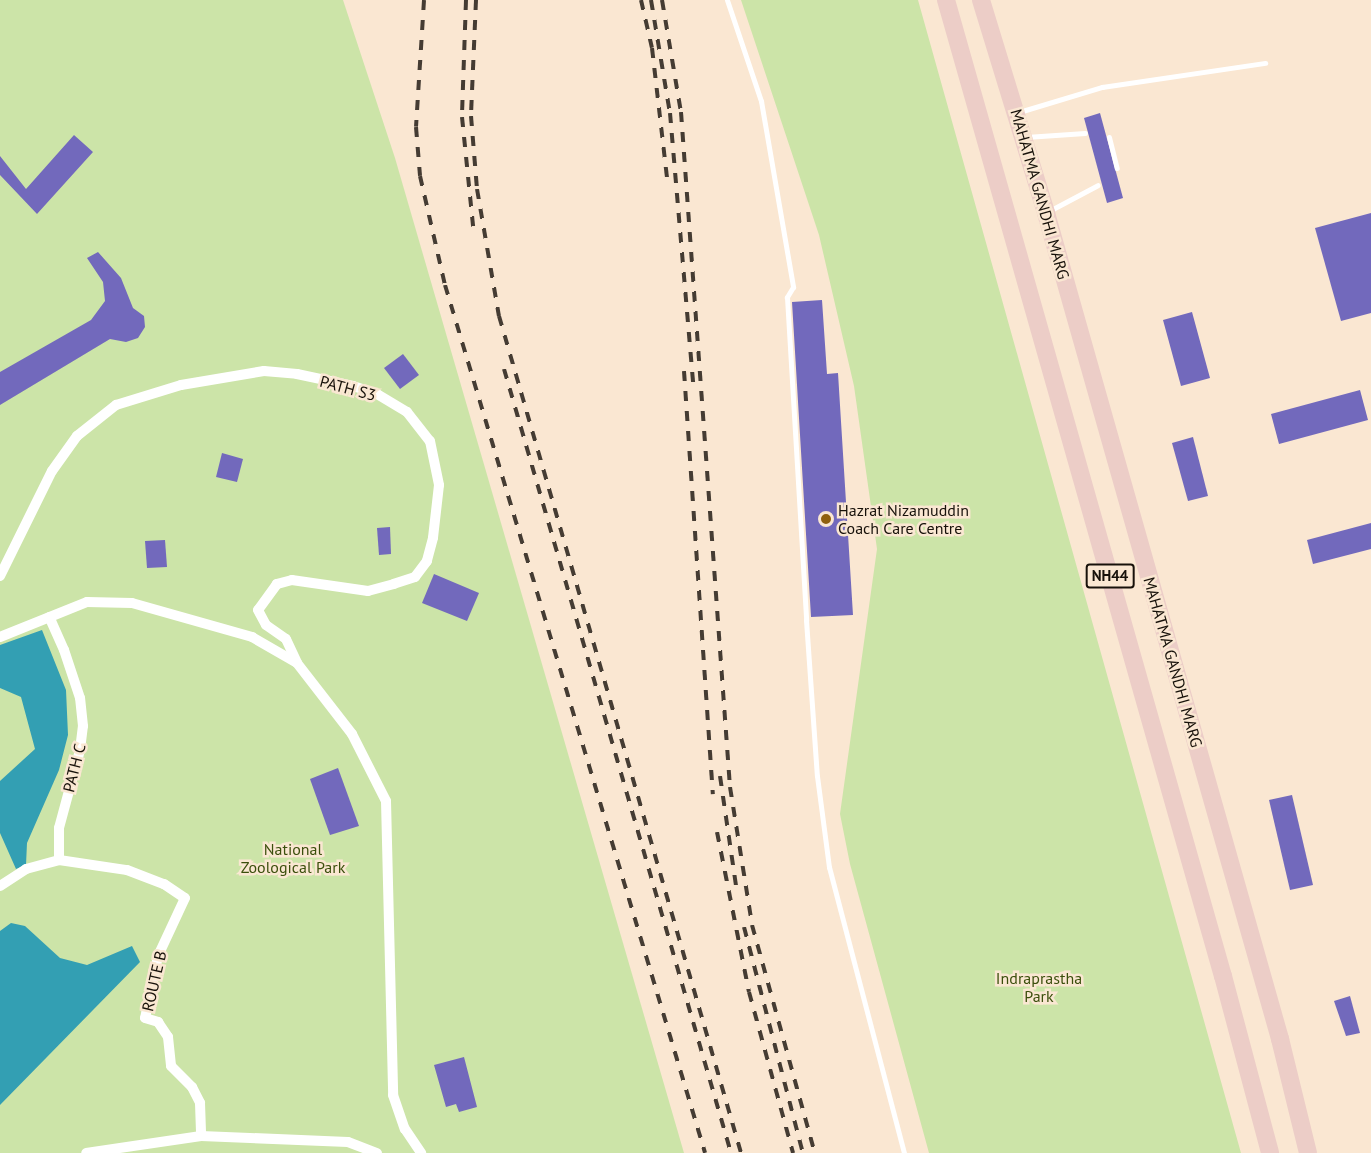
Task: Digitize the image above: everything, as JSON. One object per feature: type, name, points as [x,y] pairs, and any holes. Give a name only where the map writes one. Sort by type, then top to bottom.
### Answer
[{"type":"highway","name":"NH44","points":[[946,0],[1220,965],[1270,1153]]},
{"type":"highway","name":"MAHATMA GANDHI MARG","points":[[981,0],[1046,213],[1308,1153]]},
{"type":"street","name":"PATH S3","points":[[0,576],[52,471],[77,436],[116,405],[181,385],[264,371],[297,374],[353,386],[378,394],[407,412],[430,441],[439,485],[433,538],[427,561],[415,577],[394,584],[368,591],[292,580],[277,584],[258,610],[266,625],[286,639],[297,663]]},
{"type":"street","points":[[0,637],[87,602],[132,603],[252,637],[297,663],[352,734],[386,801],[393,1095],[405,1129],[421,1153]]},
{"type":"street","name":"PATH C","points":[[49,617],[64,650],[80,698],[83,726],[58,828],[58,860]]},
{"type":"street","points":[[0,886],[26,869],[58,860]]},
{"type":"street","name":"ROUTE B","points":[[58,860],[127,870],[164,884],[185,898],[158,956],[145,1018],[158,1022],[168,1037],[171,1066],[192,1087],[200,1103],[201,1136]]},
{"type":"street","points":[[86,1153],[201,1136],[348,1142],[377,1153]]},
{"type":"lane","points":[[727,0],[761,100],[794,287],[787,297],[817,776],[829,867],[904,1153]]},
{"type":"lane","points":[[1017,112],[1102,87],[1265,63]]},
{"type":"lane","points":[[1024,138],[1085,133]]},
{"type":"lane","points":[[1109,137],[1117,168]]},
{"type":"lane","points":[[1046,213],[1098,185]]},
{"type":"green space","name":"National Zoological Park","points":[[0,0],[343,0],[395,158],[684,1153],[0,1153]]},
{"type":"green space","name":"Indraprastha Park","points":[[741,0],[918,0],[1241,1153],[929,1153],[850,864],[840,814],[877,549],[854,386],[819,235]]},
{"type":"water","points":[[42,630],[66,690],[68,735],[59,770],[27,843],[26,865],[16,869],[0,833],[0,781],[35,749],[21,697],[0,688],[0,645]]},
{"type":"water","points":[[11,923],[25,926],[60,958],[87,965],[132,946],[140,962],[0,1105],[0,931]]},
{"type":"building","points":[[1100,113],[1123,198],[1107,203],[1084,118]]},
{"type":"building","points":[[74,135],[93,152],[37,214],[0,175],[0,156],[26,189]]},
{"type":"building","points":[[1371,213],[1371,313],[1341,321],[1315,228]]},
{"type":"building","points":[[98,252],[121,278],[133,308],[144,316],[145,327],[138,338],[126,342],[110,339],[0,405],[0,372],[91,320],[105,301],[103,282],[87,258]]},
{"type":"building","name":"Hazrat Nizamuddin Coach Care Centre","points":[[822,300],[827,374],[838,373],[853,615],[811,617],[792,302]]},
{"type":"building","points":[[1192,312],[1210,378],[1181,386],[1163,320]]},
{"type":"building","points":[[403,354],[419,375],[400,389],[384,368]]},
{"type":"building","points":[[1360,390],[1368,420],[1279,444],[1271,414]]},
{"type":"building","points":[[1193,437],[1208,496],[1188,501],[1172,443]]},
{"type":"building","points":[[222,453],[243,459],[237,482],[216,477]]},
{"type":"building","points":[[1371,523],[1371,549],[1313,564],[1307,540]]},
{"type":"building","points":[[390,527],[391,554],[379,555],[377,528]]},
{"type":"building","points":[[165,540],[167,567],[147,568],[145,541]]},
{"type":"building","points":[[434,574],[479,593],[467,621],[422,603]]},
{"type":"building","points":[[338,768],[359,826],[330,835],[310,779]]},
{"type":"building","points":[[1292,795],[1313,885],[1290,890],[1269,800]]},
{"type":"building","points":[[1350,996],[1360,1033],[1346,1036],[1334,1001]]},
{"type":"building","points":[[464,1057],[477,1107],[459,1112],[456,1104],[446,1107],[434,1065]]},
{"type":"railway","points":[[424,0],[416,127],[420,176],[445,285],[705,1153]]},
{"type":"railway","points":[[466,0],[462,117],[473,226]]},
{"type":"railway","points":[[476,0],[471,116],[477,189],[499,316],[741,1153]]},
{"type":"railway","points":[[641,0],[652,48],[667,177]]},
{"type":"railway","points":[[651,0],[670,113],[693,384]]},
{"type":"railway","points":[[662,0],[681,112],[730,787],[752,925],[815,1153]]},
{"type":"railway","points":[[504,369],[731,1153]]},
{"type":"railway","points":[[684,371],[713,794]]},
{"type":"railway","points":[[720,776],[737,892]]},
{"type":"railway","points":[[717,832],[749,992],[793,1153]]},
{"type":"railway","points":[[744,927],[803,1153]]},
{"type":"place","name":"Hazrat Nizamuddin Coach Care Centre","points":[[826,519]]}]
